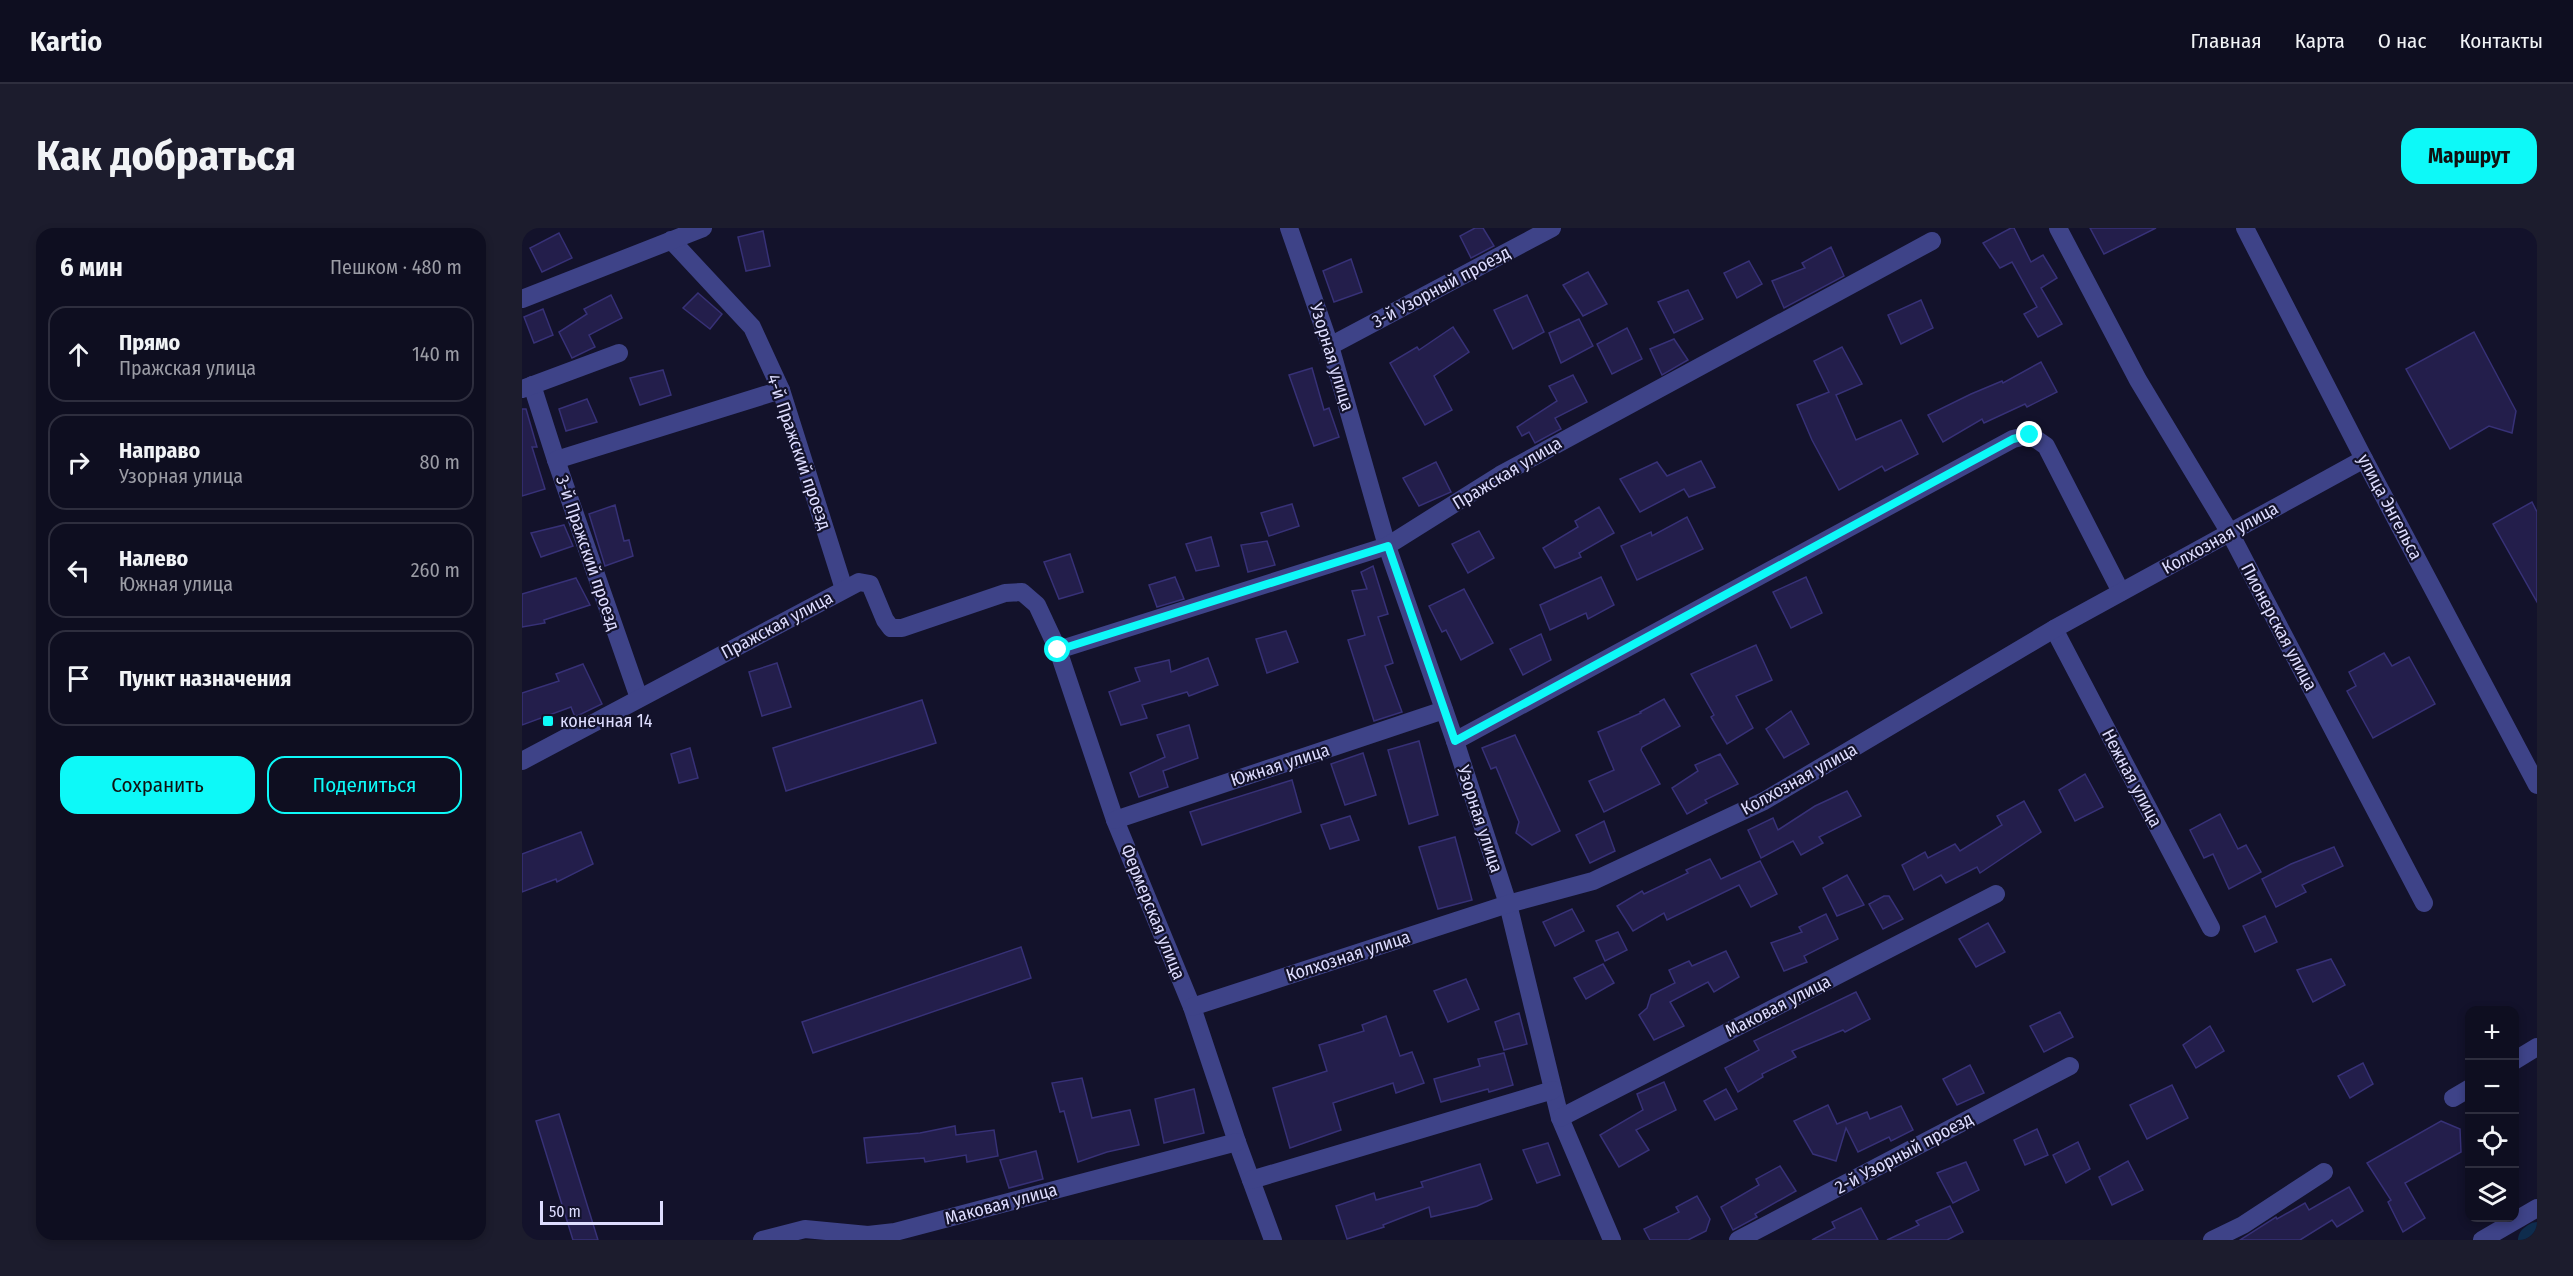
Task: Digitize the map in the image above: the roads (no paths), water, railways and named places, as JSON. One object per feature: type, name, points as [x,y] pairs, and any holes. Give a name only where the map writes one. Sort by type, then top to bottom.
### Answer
[{"type":"street","points":[[522,299],[703,228]]},
{"type":"street","name":"Узорная улица","points":[[1289,228],[1330,346],[1388,546],[1508,904],[1560,1118],[1612,1240]]},
{"type":"street","name":"3-й Узорный проезд","points":[[1330,346],[1552,228]]},
{"type":"street","name":"Пионерская улица","points":[[2058,228],[2138,380],[2230,533],[2424,903]]},
{"type":"street","name":"улица Энгельса","points":[[2245,228],[2364,459],[2537,785]]},
{"type":"street","name":"4-й Пражский проезд","points":[[671,240],[752,327],[781,390],[844,589]]},
{"type":"street","name":"Пражская улица","points":[[1058,650],[1388,546],[1531,458],[1932,241]]},
{"type":"street","points":[[556,460],[527,387],[619,353]]},
{"type":"street","name":"3-й Пражский проезд","points":[[639,698],[556,460],[781,390]]},
{"type":"street","points":[[1455,741],[2013,439],[2030,435],[2046,446],[2121,592]]},
{"type":"street","name":"Колхозная улица","points":[[1192,1007],[1508,904],[1593,881],[1764,801],[2054,629],[2364,459]]},
{"type":"street","name":"Пражская улица","points":[[522,762],[859,582],[870,584],[885,620],[891,628],[902,628],[1005,593],[1022,592]]},
{"type":"street","name":"Фермерская улица","points":[[1022,592],[1037,605],[1058,650],[1115,820],[1192,1007],[1237,1142],[1273,1240]]},
{"type":"street","name":"Нежная улица","points":[[2054,629],[2211,928]]},
{"type":"street","name":"Южная улица","points":[[1115,820],[1444,710]]},
{"type":"street","name":"Маковая улица","points":[[1560,1118],[1996,894]]},
{"type":"street","points":[[2519,1057],[2537,1047]]},
{"type":"street","name":"2-й Узорный проезд","points":[[1738,1240],[2070,1066]]},
{"type":"street","points":[[1251,1180],[1553,1090]]},
{"type":"street","points":[[2452,1098],[2465,1090]]},
{"type":"street","name":"Маковая улица","points":[[762,1240],[805,1229],[868,1235],[895,1232],[1237,1142]]},
{"type":"street","points":[[2212,1240],[2260,1215],[2324,1172]]},
{"type":"street","points":[[2482,1240],[2537,1208]]},
{"type":"waterway","points":[[2533,1240],[2537,1237]]},
{"type":"place","name":"конечная 14","points":[[548,721]]}]
